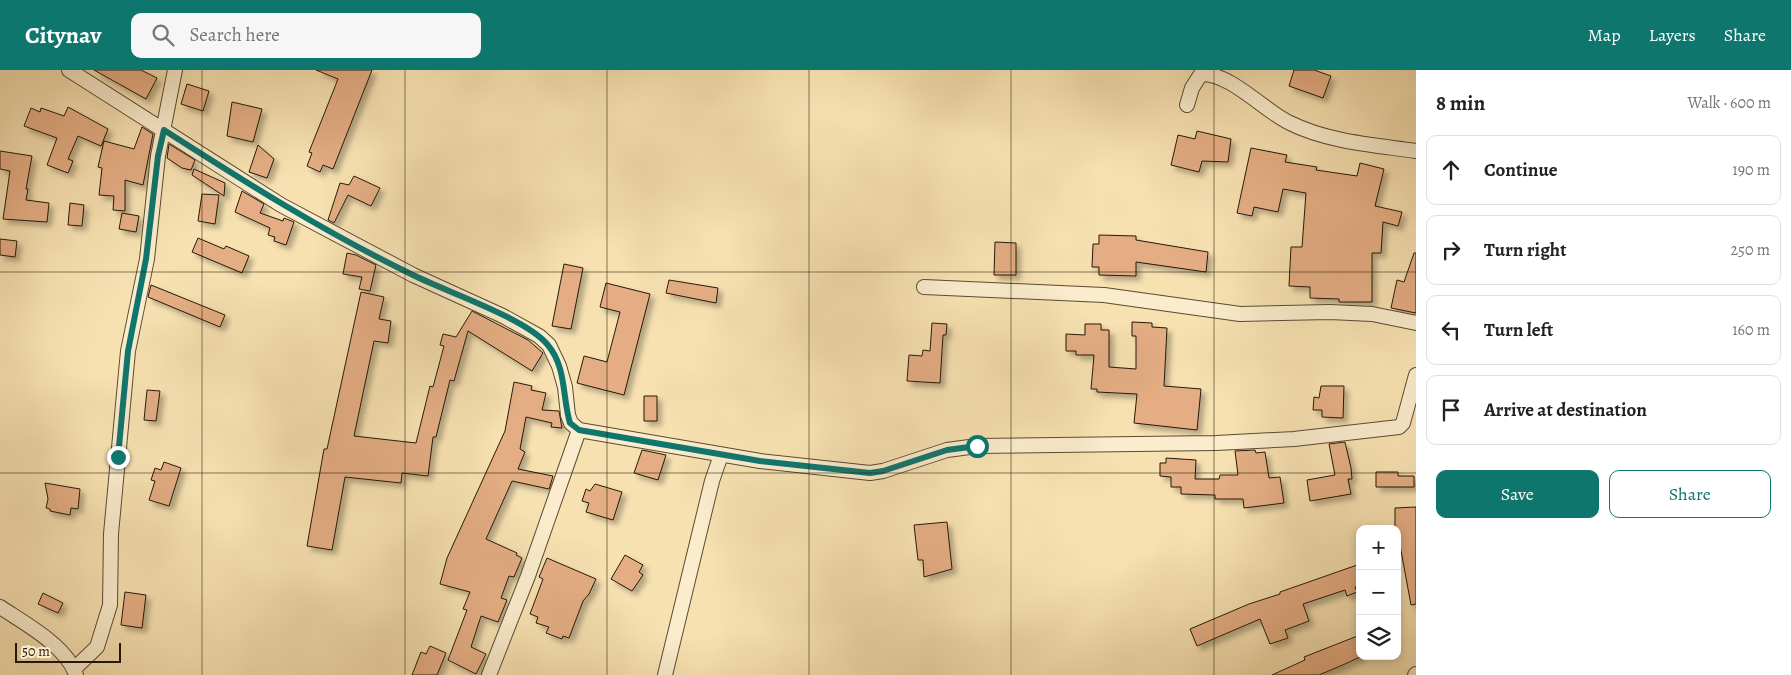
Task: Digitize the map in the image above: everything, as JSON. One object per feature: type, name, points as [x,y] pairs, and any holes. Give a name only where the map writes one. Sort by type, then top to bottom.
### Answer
[{"type":"street","points":[[69,70],[281,205],[413,275],[503,316],[539,336],[549,345],[559,366],[565,387],[570,423],[579,430],[760,461],[870,473],[883,471],[947,450],[977,446],[1216,443],[1294,439],[1399,427],[1403,423],[1416,375]]},
{"type":"street","points":[[0,607],[38,633],[66,656],[75,672],[96,647],[110,605],[111,534],[128,351],[146,259],[158,156],[175,70]]},
{"type":"street","points":[[1187,105],[1196,79],[1201,74],[1208,74],[1237,86],[1289,123],[1344,139],[1416,151]]},
{"type":"street","points":[[924,287],[1104,295],[1240,314],[1330,312],[1372,314],[1416,322]]},
{"type":"street","points":[[489,675],[528,576],[579,430]]},
{"type":"street","points":[[665,675],[712,481],[721,455]]},
{"type":"building","points":[[94,70],[141,70],[157,78],[146,99]]},
{"type":"building","points":[[316,70],[372,70],[333,169],[323,165],[320,172],[307,166],[312,153],[309,152],[338,79]]},
{"type":"building","points":[[1294,70],[1314,70],[1331,76],[1323,98],[1289,86]]},
{"type":"building","points":[[187,84],[209,91],[203,111],[181,104]]},
{"type":"building","points":[[232,102],[262,109],[253,142],[227,136]]},
{"type":"building","points":[[68,107],[108,129],[101,146],[78,136],[68,159],[73,161],[68,173],[47,165],[57,138],[24,126],[31,108],[40,112],[41,108],[64,116]]},
{"type":"building","points":[[142,127],[153,134],[143,185],[125,180],[125,211],[113,210],[114,196],[99,195],[102,168],[98,167],[104,141],[134,149]]},
{"type":"building","points":[[1197,131],[1231,139],[1228,162],[1202,161],[1199,172],[1171,165],[1178,135],[1195,139]]},
{"type":"building","points":[[169,144],[195,160],[191,170],[182,168],[167,158]]},
{"type":"building","points":[[258,145],[274,159],[267,178],[249,172]]},
{"type":"building","points":[[1251,148],[1287,155],[1285,162],[1317,167],[1316,170],[1357,176],[1360,163],[1384,169],[1375,206],[1402,212],[1398,226],[1383,222],[1381,253],[1372,253],[1372,302],[1339,302],[1339,299],[1310,298],[1310,287],[1289,286],[1291,247],[1302,247],[1306,193],[1283,189],[1278,212],[1254,207],[1252,216],[1237,213]]},
{"type":"building","points":[[0,151],[32,156],[26,200],[49,203],[47,222],[3,219],[10,171],[0,169]]},
{"type":"building","points":[[194,169],[225,183],[224,196],[192,175]]},
{"type":"building","points":[[354,176],[380,188],[371,206],[348,195],[334,223],[328,220],[340,183],[349,185]]},
{"type":"building","points":[[242,191],[264,204],[260,213],[283,221],[284,218],[294,222],[286,245],[274,241],[275,237],[268,235],[270,228],[235,212]]},
{"type":"building","points":[[202,194],[219,195],[215,224],[198,221]]},
{"type":"building","points":[[70,203],[84,205],[82,226],[68,225]]},
{"type":"building","points":[[122,213],[139,216],[136,232],[119,229]]},
{"type":"building","points":[[1099,235],[1136,236],[1136,240],[1208,252],[1206,272],[1136,262],[1136,276],[1099,275],[1099,267],[1092,267],[1093,244],[1099,244]]},
{"type":"building","points":[[198,238],[224,249],[226,246],[249,256],[242,273],[192,252]]},
{"type":"building","points":[[0,239],[17,241],[15,257],[0,255]]},
{"type":"building","points":[[995,242],[1016,243],[1016,275],[994,275]]},
{"type":"building","points":[[347,253],[356,255],[376,265],[370,291],[359,289],[362,277],[343,274]]},
{"type":"building","points":[[1414,253],[1416,253],[1416,313],[1391,308],[1397,280],[1404,282]]},
{"type":"building","points":[[564,264],[583,268],[571,329],[552,326]]},
{"type":"building","points":[[669,280],[718,288],[716,303],[666,293]]},
{"type":"building","points":[[606,283],[650,294],[624,395],[577,383],[584,356],[607,362],[620,312],[600,307]]},
{"type":"building","points":[[151,285],[225,315],[220,327],[148,297]]},
{"type":"building","points":[[361,292],[384,297],[379,319],[391,321],[388,343],[374,341],[354,436],[416,443],[430,386],[433,387],[444,346],[440,345],[443,334],[456,337],[472,311],[528,340],[543,353],[532,371],[468,331],[454,381],[450,380],[436,437],[433,437],[428,476],[402,473],[401,483],[345,477],[332,550],[307,546],[324,449],[327,449]]},
{"type":"building","points":[[1132,322],[1152,323],[1152,327],[1167,328],[1164,386],[1201,389],[1197,430],[1134,423],[1137,394],[1097,392],[1097,389],[1091,389],[1094,355],[1076,355],[1076,351],[1066,351],[1066,334],[1085,335],[1085,324],[1101,324],[1101,330],[1109,330],[1109,367],[1136,369],[1136,336],[1132,336]]},
{"type":"building","points":[[932,323],[947,324],[946,335],[943,335],[940,383],[907,381],[909,355],[922,356],[923,350],[930,351]]},
{"type":"building","points":[[514,382],[532,386],[531,390],[546,393],[542,410],[559,411],[562,428],[551,427],[552,423],[526,417],[520,449],[525,452],[518,469],[553,476],[549,489],[512,481],[486,539],[517,553],[516,555],[522,558],[514,577],[509,576],[501,598],[507,600],[498,622],[481,616],[471,647],[486,654],[476,674],[448,660],[467,610],[463,609],[470,592],[440,584],[447,558],[505,431]]},
{"type":"building","points":[[1321,386],[1344,386],[1343,418],[1322,417],[1322,410],[1313,410],[1314,397],[1319,398]]},
{"type":"building","points":[[147,390],[160,391],[156,421],[144,420]]},
{"type":"building","points":[[644,396],[657,396],[657,421],[644,421]]},
{"type":"building","points":[[1345,442],[1351,468],[1352,479],[1348,479],[1351,494],[1310,501],[1307,480],[1335,475],[1329,444]]},
{"type":"building","points":[[642,450],[666,455],[658,480],[634,473]]},
{"type":"building","points":[[1255,450],[1256,453],[1265,452],[1269,478],[1280,477],[1284,503],[1244,508],[1243,499],[1215,499],[1215,495],[1181,494],[1181,487],[1171,487],[1171,477],[1160,476],[1160,463],[1166,463],[1166,458],[1196,460],[1195,479],[1219,479],[1220,475],[1238,475],[1235,451]]},
{"type":"building","points":[[164,462],[181,468],[169,506],[149,500],[155,481],[151,480],[155,468],[161,470]]},
{"type":"building","points":[[1376,472],[1398,472],[1398,476],[1414,476],[1414,487],[1376,487]]},
{"type":"building","points":[[45,483],[80,489],[78,509],[71,508],[70,515],[50,511],[50,509],[46,508],[48,499]]},
{"type":"building","points":[[595,484],[622,492],[613,520],[586,512],[589,503],[582,501],[586,489],[590,491]]},
{"type":"building","points":[[1416,507],[1416,604],[1411,605],[1401,551],[1401,525],[1395,525],[1395,508]]},
{"type":"building","points":[[947,522],[952,569],[924,577],[923,560],[918,560],[914,525]]},
{"type":"building","points":[[625,555],[643,565],[639,572],[643,575],[632,591],[611,579]]},
{"type":"building","points":[[547,558],[596,579],[589,594],[583,601],[569,638],[563,636],[562,639],[546,633],[549,627],[536,623],[538,617],[530,614],[543,579],[539,577]]},
{"type":"building","points":[[1356,565],[1356,592],[1347,596],[1345,590],[1303,604],[1309,621],[1285,630],[1288,638],[1270,644],[1260,619],[1197,646],[1190,629],[1249,604],[1280,594],[1280,592]]},
{"type":"building","points":[[125,592],[146,595],[142,628],[121,625]]},
{"type":"building","points":[[43,593],[63,603],[58,613],[38,604]]},
{"type":"building","points":[[1356,637],[1356,659],[1345,664],[1319,675],[1272,675],[1305,660],[1304,657]]},
{"type":"building","points":[[430,646],[446,653],[437,675],[412,675],[421,652],[426,654]]},
{"type":"route","points":[[118,457],[128,351],[146,259],[158,156],[164,130],[281,205],[413,275],[503,316],[539,336],[549,345],[559,366],[565,387],[570,423],[579,430],[760,461],[870,473],[883,471],[947,450],[977,446]]}]
